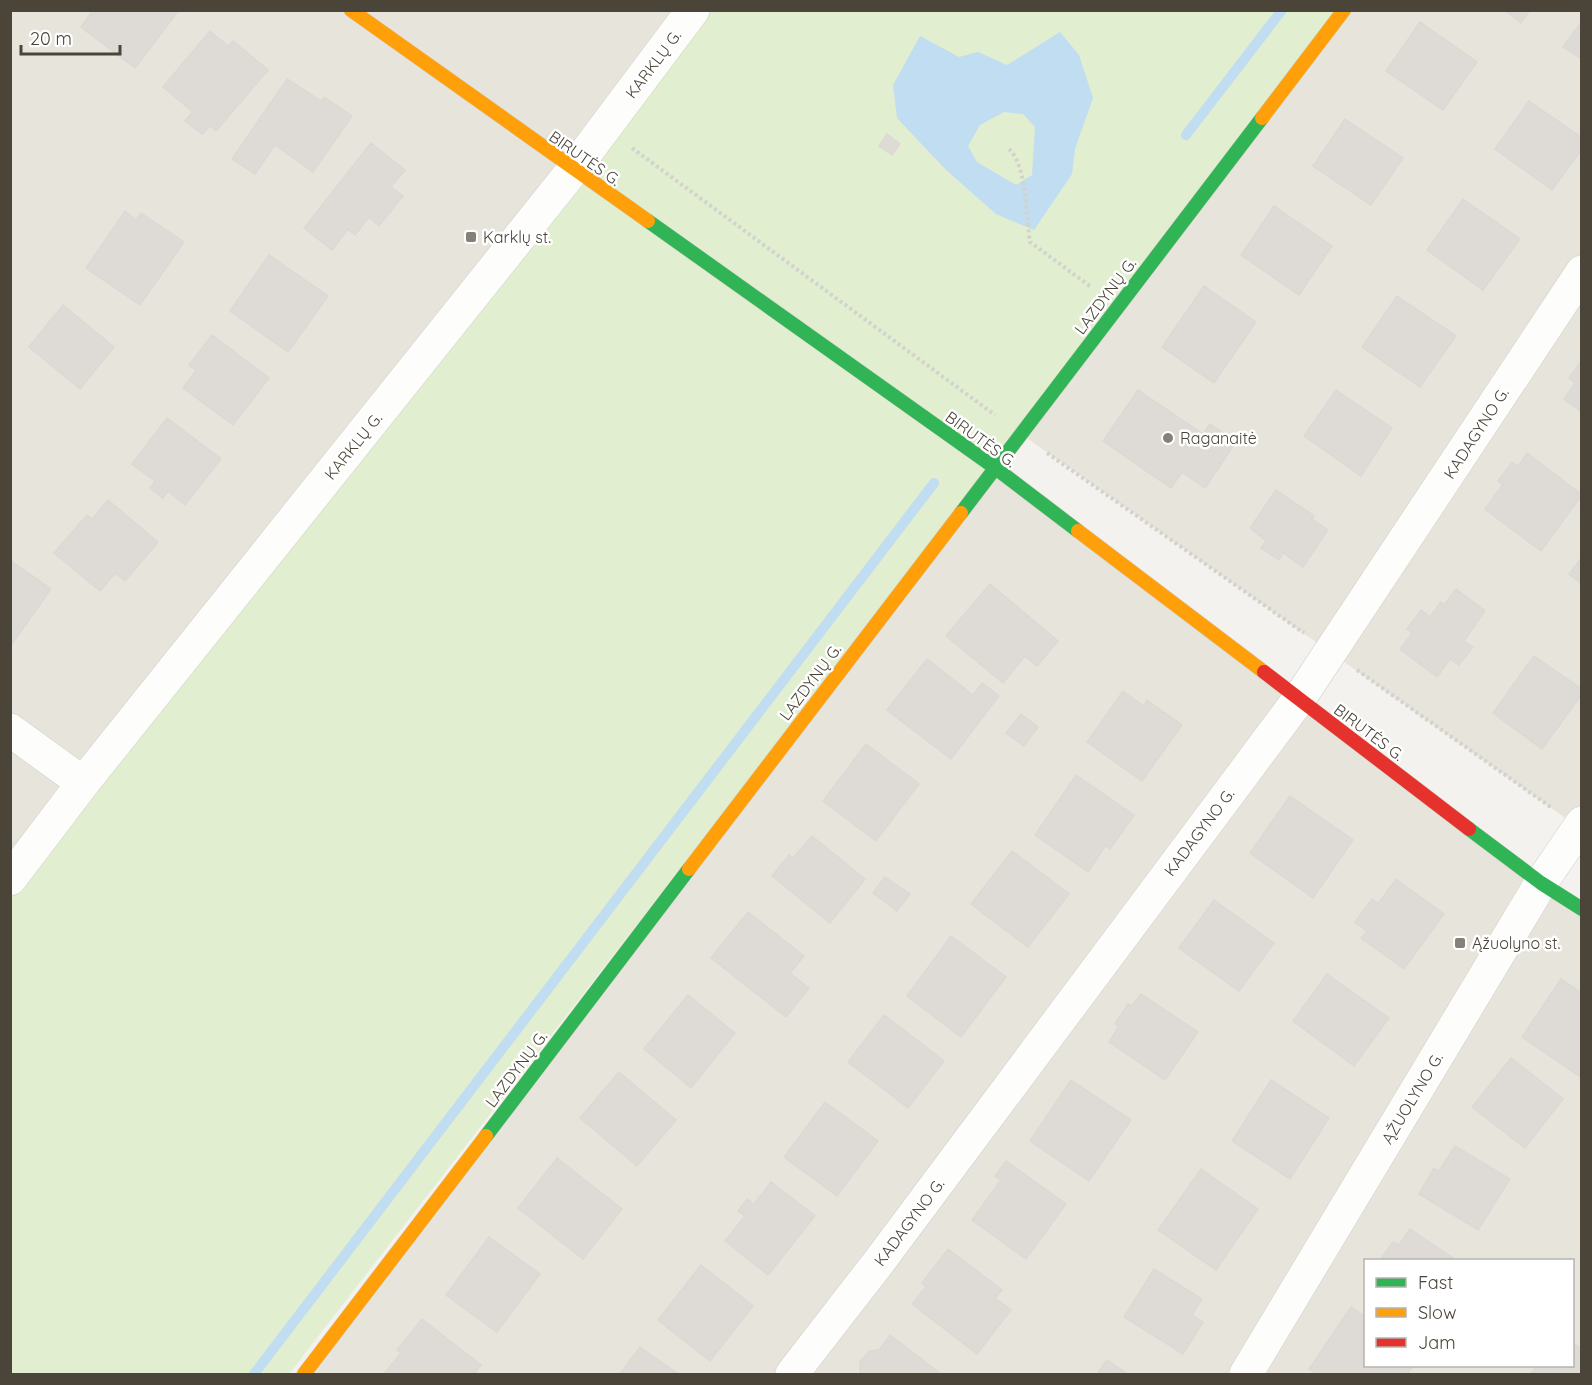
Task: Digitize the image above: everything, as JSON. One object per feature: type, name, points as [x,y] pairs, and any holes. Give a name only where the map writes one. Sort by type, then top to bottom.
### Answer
[{"type":"street","name":"BIRUTĖS G.","points":[[351,10],[573,170],[994,467],[1541,883],[1581,909]]},
{"type":"street","name":"KARKLŲ G.","points":[[10,879],[83,783],[573,170],[693,10]]},
{"type":"street","name":"LAZDYNŲ G.","points":[[304,1374],[1344,10]]},
{"type":"street","name":"KADAGYNO G.","points":[[792,1374],[881,1259],[1299,699],[1581,272]]},
{"type":"street","points":[[10,730],[83,783]]},
{"type":"street","name":"ĄŽUOLYNO G.","points":[[1246,1374],[1541,883],[1580,825]]},
{"type":"path","points":[[604,129],[1021,435],[1580,825]]},
{"type":"path","points":[[1009,149],[1017,156],[1030,242],[1118,307]]},
{"type":"shaded area","points":[[11,11],[693,11],[11,879]]},
{"type":"shaded area","points":[[1344,11],[1581,11],[1581,829],[1021,434]]},
{"type":"shaded area","points":[[994,467],[1581,909],[1581,1374],[309,1374]]},
{"type":"green space","points":[[693,11],[1344,11],[289,1374],[11,1374],[10,879]]},
{"type":"water","points":[[1060,32],[1079,55],[1093,98],[1075,149],[1072,174],[1034,230],[996,214],[946,170],[897,118],[893,85],[920,36],[959,57],[978,52],[1007,65]],"holes":[[[1004,112],[1023,114],[1035,127],[1032,175],[1016,185],[977,162],[968,146],[980,125]]]},
{"type":"building","points":[[93,10],[179,10],[135,68],[81,27]]},
{"type":"building","points":[[1505,10],[1530,10],[1521,23]]},
{"type":"building","points":[[1582,21],[1582,59],[1563,47]]},
{"type":"building","points":[[1420,22],[1477,62],[1443,110],[1386,71]]},
{"type":"building","points":[[210,31],[228,46],[233,41],[268,70],[216,131],[210,126],[202,134],[185,121],[193,112],[163,87]]},
{"type":"building","points":[[287,79],[321,101],[324,97],[352,116],[313,172],[275,145],[255,174],[232,159]]},
{"type":"building","points":[[1529,101],[1582,138],[1582,149],[1552,190],[1495,149]]},
{"type":"building","points":[[1345,119],[1403,158],[1371,205],[1313,166]]},
{"type":"building","points":[[887,134],[900,144],[892,155],[879,146]]},
{"type":"building","points":[[371,143],[405,170],[391,187],[403,196],[379,226],[369,217],[355,235],[348,229],[332,250],[304,228]]},
{"type":"building","points":[[1463,199],[1520,239],[1483,290],[1427,250]]},
{"type":"building","points":[[1274,206],[1332,246],[1299,295],[1241,255]]},
{"type":"building","points":[[125,211],[136,220],[141,213],[184,242],[140,305],[86,268]]},
{"type":"building","points":[[269,255],[328,296],[288,352],[230,311]]},
{"type":"building","points":[[1204,286],[1256,322],[1214,383],[1162,347]]},
{"type":"building","points":[[1397,296],[1456,336],[1420,387],[1362,347]]},
{"type":"building","points":[[63,305],[114,347],[80,389],[29,347]]},
{"type":"building","points":[[212,335],[269,378],[233,425],[183,388],[196,370],[189,365]]},
{"type":"building","points":[[1582,360],[1582,412],[1564,399],[1575,383],[1569,378]]},
{"type":"building","name":"Raganaitė","points":[[1138,390],[1203,434],[1210,424],[1236,442],[1205,488],[1182,472],[1171,488],[1103,441]]},
{"type":"building","points":[[1336,390],[1392,428],[1361,476],[1304,436]]},
{"type":"building","points":[[167,418],[221,459],[185,505],[168,491],[163,498],[150,488],[155,481],[132,464]]},
{"type":"building","points":[[1527,453],[1582,495],[1541,551],[1485,509],[1503,484],[1498,481],[1512,462],[1518,466]]},
{"type":"building","points":[[1276,490],[1314,516],[1312,519],[1328,530],[1303,567],[1283,553],[1279,560],[1261,548],[1266,541],[1250,528]]},
{"type":"building","points":[[108,500],[158,542],[125,581],[115,573],[100,591],[54,553],[87,515],[92,519]]},
{"type":"building","points":[[1582,557],[1582,584],[1569,574]]},
{"type":"building","points":[[10,560],[51,589],[12,644],[10,643]]},
{"type":"building","points":[[990,584],[1058,641],[1037,666],[1025,656],[1003,683],[946,636]]},
{"type":"building","points":[[1456,589],[1485,611],[1464,641],[1473,647],[1459,665],[1450,659],[1437,677],[1400,649],[1412,633],[1407,629],[1421,610],[1430,617],[1441,602],[1444,605]]},
{"type":"building","points":[[1534,656],[1582,689],[1582,694],[1542,749],[1493,713]]},
{"type":"building","points":[[927,659],[973,695],[982,683],[999,696],[951,759],[887,710]]},
{"type":"building","points":[[1123,691],[1144,706],[1147,700],[1182,725],[1142,781],[1087,742]]},
{"type":"building","points":[[1021,714],[1038,727],[1024,746],[1006,733]]},
{"type":"building","points":[[866,744],[919,784],[876,841],[823,801]]},
{"type":"building","points":[[1076,775],[1134,815],[1110,849],[1106,845],[1088,872],[1035,835]]},
{"type":"building","points":[[1290,796],[1353,840],[1313,898],[1250,853]]},
{"type":"building","points":[[812,836],[865,879],[830,923],[772,876],[789,855],[793,858]]},
{"type":"building","points":[[1012,851],[1069,894],[1028,947],[971,904]]},
{"type":"building","points":[[885,877],[910,894],[897,911],[873,893]]},
{"type":"building","points":[[1396,879],[1444,914],[1404,969],[1361,938],[1367,931],[1355,922],[1372,899],[1378,904]]},
{"type":"building","points":[[1214,900],[1274,943],[1239,991],[1179,948]]},
{"type":"building","points":[[748,912],[804,956],[790,973],[809,988],[786,1017],[711,958]]},
{"type":"building","points":[[951,936],[1006,977],[961,1037],[907,996]]},
{"type":"building","points":[[1327,974],[1389,1018],[1354,1066],[1293,1021]]},
{"type":"building","points":[[1561,979],[1582,993],[1582,1078],[1522,1037]]},
{"type":"building","points":[[1141,994],[1198,1032],[1165,1080],[1109,1042],[1119,1026],[1115,1024],[1128,1004],[1132,1006]]},
{"type":"building","points":[[688,995],[735,1033],[691,1088],[644,1049]]},
{"type":"building","points":[[884,1015],[944,1061],[908,1108],[848,1062]]},
{"type":"building","points":[[1511,1058],[1563,1099],[1525,1148],[1472,1107]]},
{"type":"building","points":[[619,1072],[676,1120],[637,1166],[580,1118]]},
{"type":"building","points":[[1071,1080],[1131,1120],[1089,1181],[1030,1141]]},
{"type":"building","points":[[1271,1080],[1329,1118],[1290,1179],[1232,1141]]},
{"type":"building","points":[[825,1102],[878,1141],[837,1196],[784,1157]]},
{"type":"building","points":[[1455,1146],[1510,1179],[1478,1230],[1419,1194],[1434,1168],[1439,1171]]},
{"type":"building","points":[[557,1158],[622,1209],[583,1259],[518,1208]]},
{"type":"building","points":[[1006,1161],[1066,1204],[1026,1259],[972,1220],[1001,1180],[995,1176]]},
{"type":"building","points":[[1201,1169],[1258,1209],[1216,1270],[1158,1230]]},
{"type":"building","points":[[771,1182],[815,1216],[768,1275],[725,1241],[745,1216],[738,1211],[747,1199],[754,1204]]},
{"type":"building","points":[[1410,1229],[1455,1259],[1381,1259],[1393,1242],[1399,1245]]},
{"type":"building","points":[[489,1237],[540,1274],[497,1332],[446,1295]]},
{"type":"building","points":[[948,1249],[1002,1290],[995,1298],[1011,1310],[977,1354],[912,1304],[926,1287],[922,1283]]},
{"type":"building","points":[[701,1265],[753,1306],[710,1361],[658,1320]]},
{"type":"building","points":[[1154,1269],[1202,1299],[1192,1315],[1203,1322],[1183,1354],[1124,1317]]},
{"type":"building","points":[[1351,1307],[1364,1316],[1364,1367],[1412,1367],[1407,1374],[1318,1374],[1309,1369]]},
{"type":"building","points":[[422,1319],[481,1365],[474,1374],[384,1374],[401,1353],[397,1350]]},
{"type":"building","points":[[890,1335],[941,1374],[860,1374],[860,1362],[869,1351],[879,1350]]},
{"type":"building","points":[[1574,1343],[1582,1349],[1582,1374],[1530,1374],[1536,1367],[1574,1367]]},
{"type":"building","points":[[640,1347],[678,1374],[620,1374]]},
{"type":"building","points":[[1107,1360],[1128,1374],[1097,1374]]},
{"type":"waterway","points":[[1186,135],[1282,10]]},
{"type":"waterway","points":[[254,1374],[934,483]]},
{"type":"traffic: fast","points":[[961,513],[1262,118]]},
{"type":"traffic: fast","points":[[648,221],[994,467],[1078,531]]},
{"type":"traffic: fast","points":[[1469,829],[1541,883],[1582,909]]},
{"type":"traffic: fast","points":[[486,1136],[689,869]]},
{"type":"traffic: slow","points":[[351,10],[648,221]]},
{"type":"traffic: slow","points":[[1262,118],[1344,10]]},
{"type":"traffic: slow","points":[[689,869],[961,513]]},
{"type":"traffic: slow","points":[[1078,531],[1264,672]]},
{"type":"traffic: slow","points":[[304,1374],[486,1136]]},
{"type":"traffic: jam","points":[[1264,672],[1469,829]]},
{"type":"place","name":"Karklų st.","points":[[471,237]]},
{"type":"place","name":"Raganaitė","points":[[1168,438]]},
{"type":"place","name":"Ąžuolyno st.","points":[[1460,943]]}]
